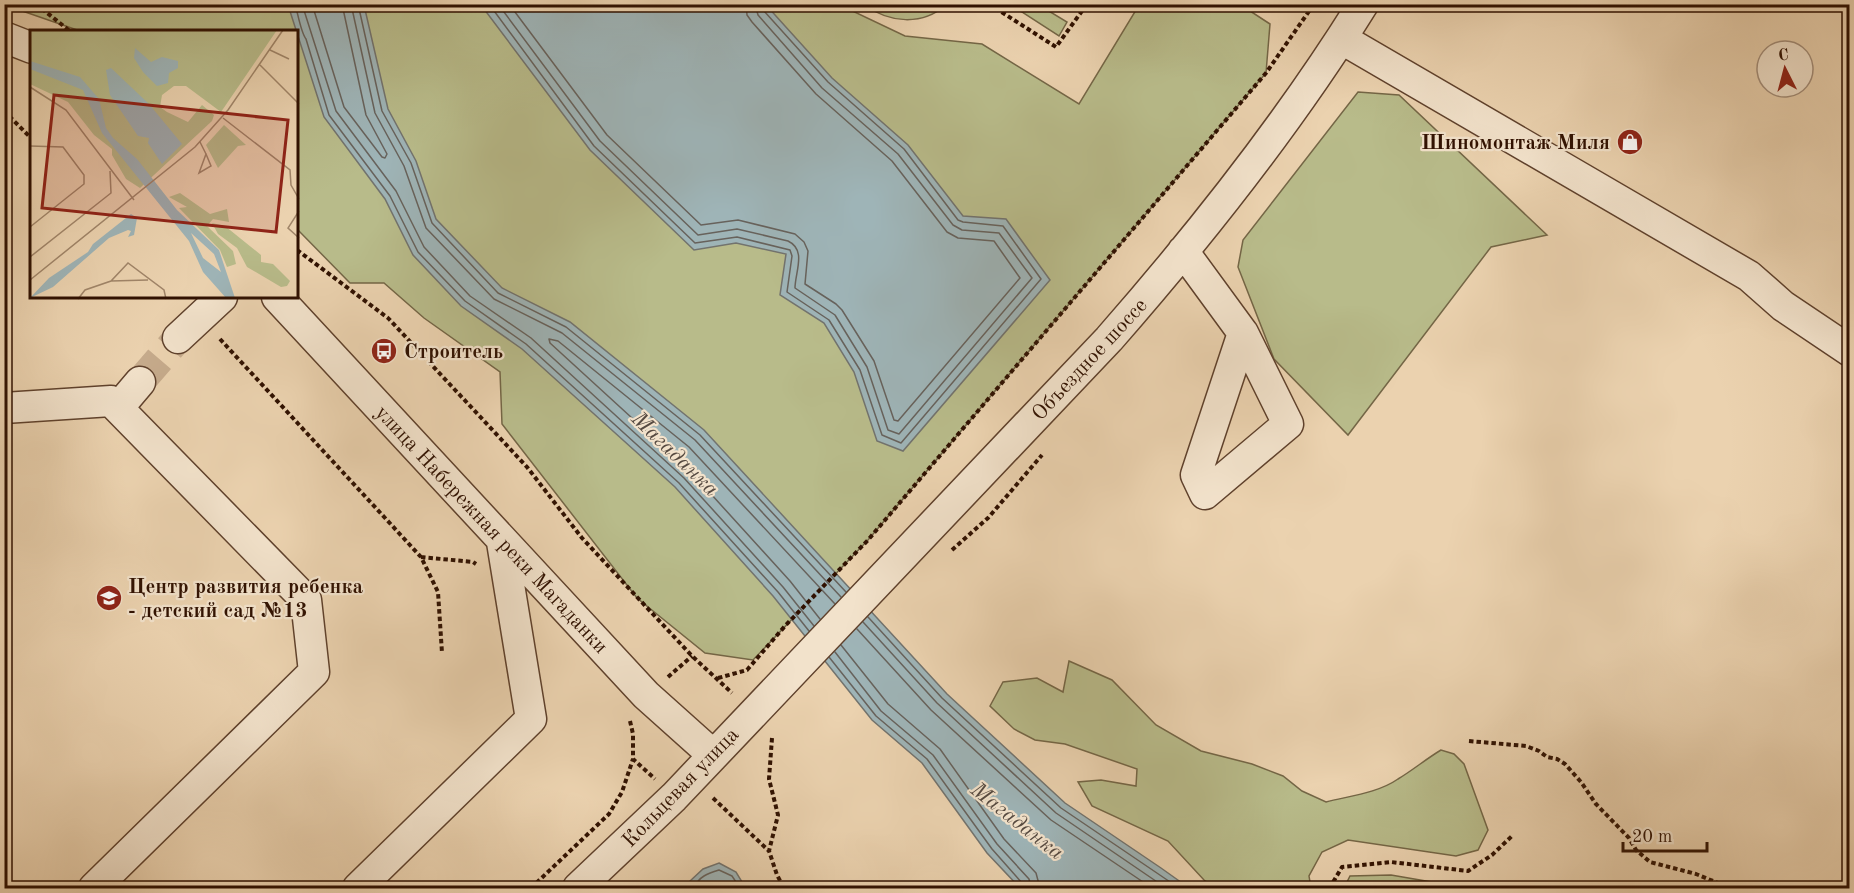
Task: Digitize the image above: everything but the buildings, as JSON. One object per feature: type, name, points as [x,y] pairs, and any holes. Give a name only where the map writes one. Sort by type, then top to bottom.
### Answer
[{"type":"street","name":"Объездное шоссе","points":[[779,684],[1108,339],[1183,251],[1270,140],[1342,39],[1363,4]]},
{"type":"street","points":[[4,37],[30,47]]},
{"type":"street","points":[[1342,39],[1749,276],[1783,306],[1850,351]]},
{"type":"street","points":[[1183,251],[1243,333],[1287,424],[1205,494],[1196,475],[1243,333]]},
{"type":"street","points":[[178,338],[221,298]]},
{"type":"street","name":"улица Набережная реки Магаданки","points":[[279,298],[502,542],[646,695],[713,755]]},
{"type":"street","points":[[118,408],[140,382]]},
{"type":"street","points":[[4,408],[111,400],[306,600],[314,672],[94,888]]},
{"type":"street","points":[[358,888],[531,719],[502,542]]},
{"type":"street","name":"Кольцевая улица","points":[[578,888],[674,797],[779,684]]},
{"type":"path","points":[[36,4],[68,30]]},
{"type":"path","points":[[989,4],[1056,47],[1087,4]]},
{"type":"path","points":[[298,251],[388,318],[527,467],[582,538],[692,656],[718,678],[747,670],[785,626],[868,540],[1266,73],[1314,4]]},
{"type":"path","points":[[4,111],[30,137]]},
{"type":"path","points":[[217,335],[421,557],[438,592],[442,653]]},
{"type":"path","points":[[769,851],[778,815],[769,779],[772,734]]},
{"type":"path","points":[[1469,741],[1526,746],[1547,757],[1557,759],[1565,764],[1596,804],[1629,838],[1636,850],[1650,862],[1696,874],[1730,888]]},
{"type":"path","points":[[531,888],[609,814],[622,792],[633,759]]},
{"type":"path","points":[[713,798],[769,851],[784,888]]},
{"type":"path","points":[[1335,888],[1332,884],[1342,867],[1391,862],[1468,871],[1492,855],[1512,836]]},
{"type":"green space","points":[[5,5],[840,5],[905,36],[982,44],[1079,104],[1139,5],[1241,5],[1270,24],[1266,73],[868,540],[753,660],[705,653],[637,598],[502,424],[500,372],[424,318],[384,283],[350,283],[298,230],[298,30],[77,30]]},
{"type":"green space","points":[[865,5],[946,5],[927,16],[906,20],[884,16]]},
{"type":"green space","points":[[1011,5],[1039,5],[1067,22],[1059,36]]},
{"type":"green space","points":[[1358,92],[1399,95],[1547,235],[1491,247],[1348,435],[1274,359],[1238,267],[1243,240]]},
{"type":"green space","points":[[1069,661],[1112,680],[1156,725],[1201,751],[1252,764],[1283,776],[1302,791],[1326,802],[1382,788],[1404,776],[1441,750],[1454,754],[1464,764],[1488,830],[1478,850],[1456,856],[1348,840],[1322,852],[1309,876],[1311,888],[1215,888],[1204,880],[1168,841],[1092,806],[1078,782],[1101,780],[1136,786],[1137,769],[1065,744],[1035,740],[1014,729],[990,706],[1003,682],[1037,678],[1063,692]]},
{"type":"green space","points":[[1391,875],[1449,885],[1452,888],[1344,888],[1350,876]]},
{"type":"water","name":"Магаданка","points":[[288,5],[364,5],[388,109],[416,161],[436,219],[502,288],[570,322],[704,430],[947,694],[1065,803],[1189,888],[1020,888],[987,853],[922,763],[872,720],[773,596],[675,487],[522,349],[461,306],[413,255],[385,199],[324,117],[298,30],[296,30]]},
{"type":"water","points":[[481,5],[766,5],[832,78],[908,145],[963,216],[1006,219],[1050,280],[903,451],[877,441],[854,372],[824,323],[780,295],[786,254],[736,243],[694,250],[590,150]]},
{"type":"water","points":[[719,863],[736,872],[742,882],[750,888],[690,888],[690,881],[703,869]]},
{"type":"tunnel","points":[[140,382],[178,338]]},
{"type":"place","name":"Шиномонтаж Миля","points":[[1630,142]]},
{"type":"place","name":"Строитель","points":[[384,351]]},
{"type":"place","name":"Центр развития ребенка - детский сад №13","points":[[109,598]]}]
